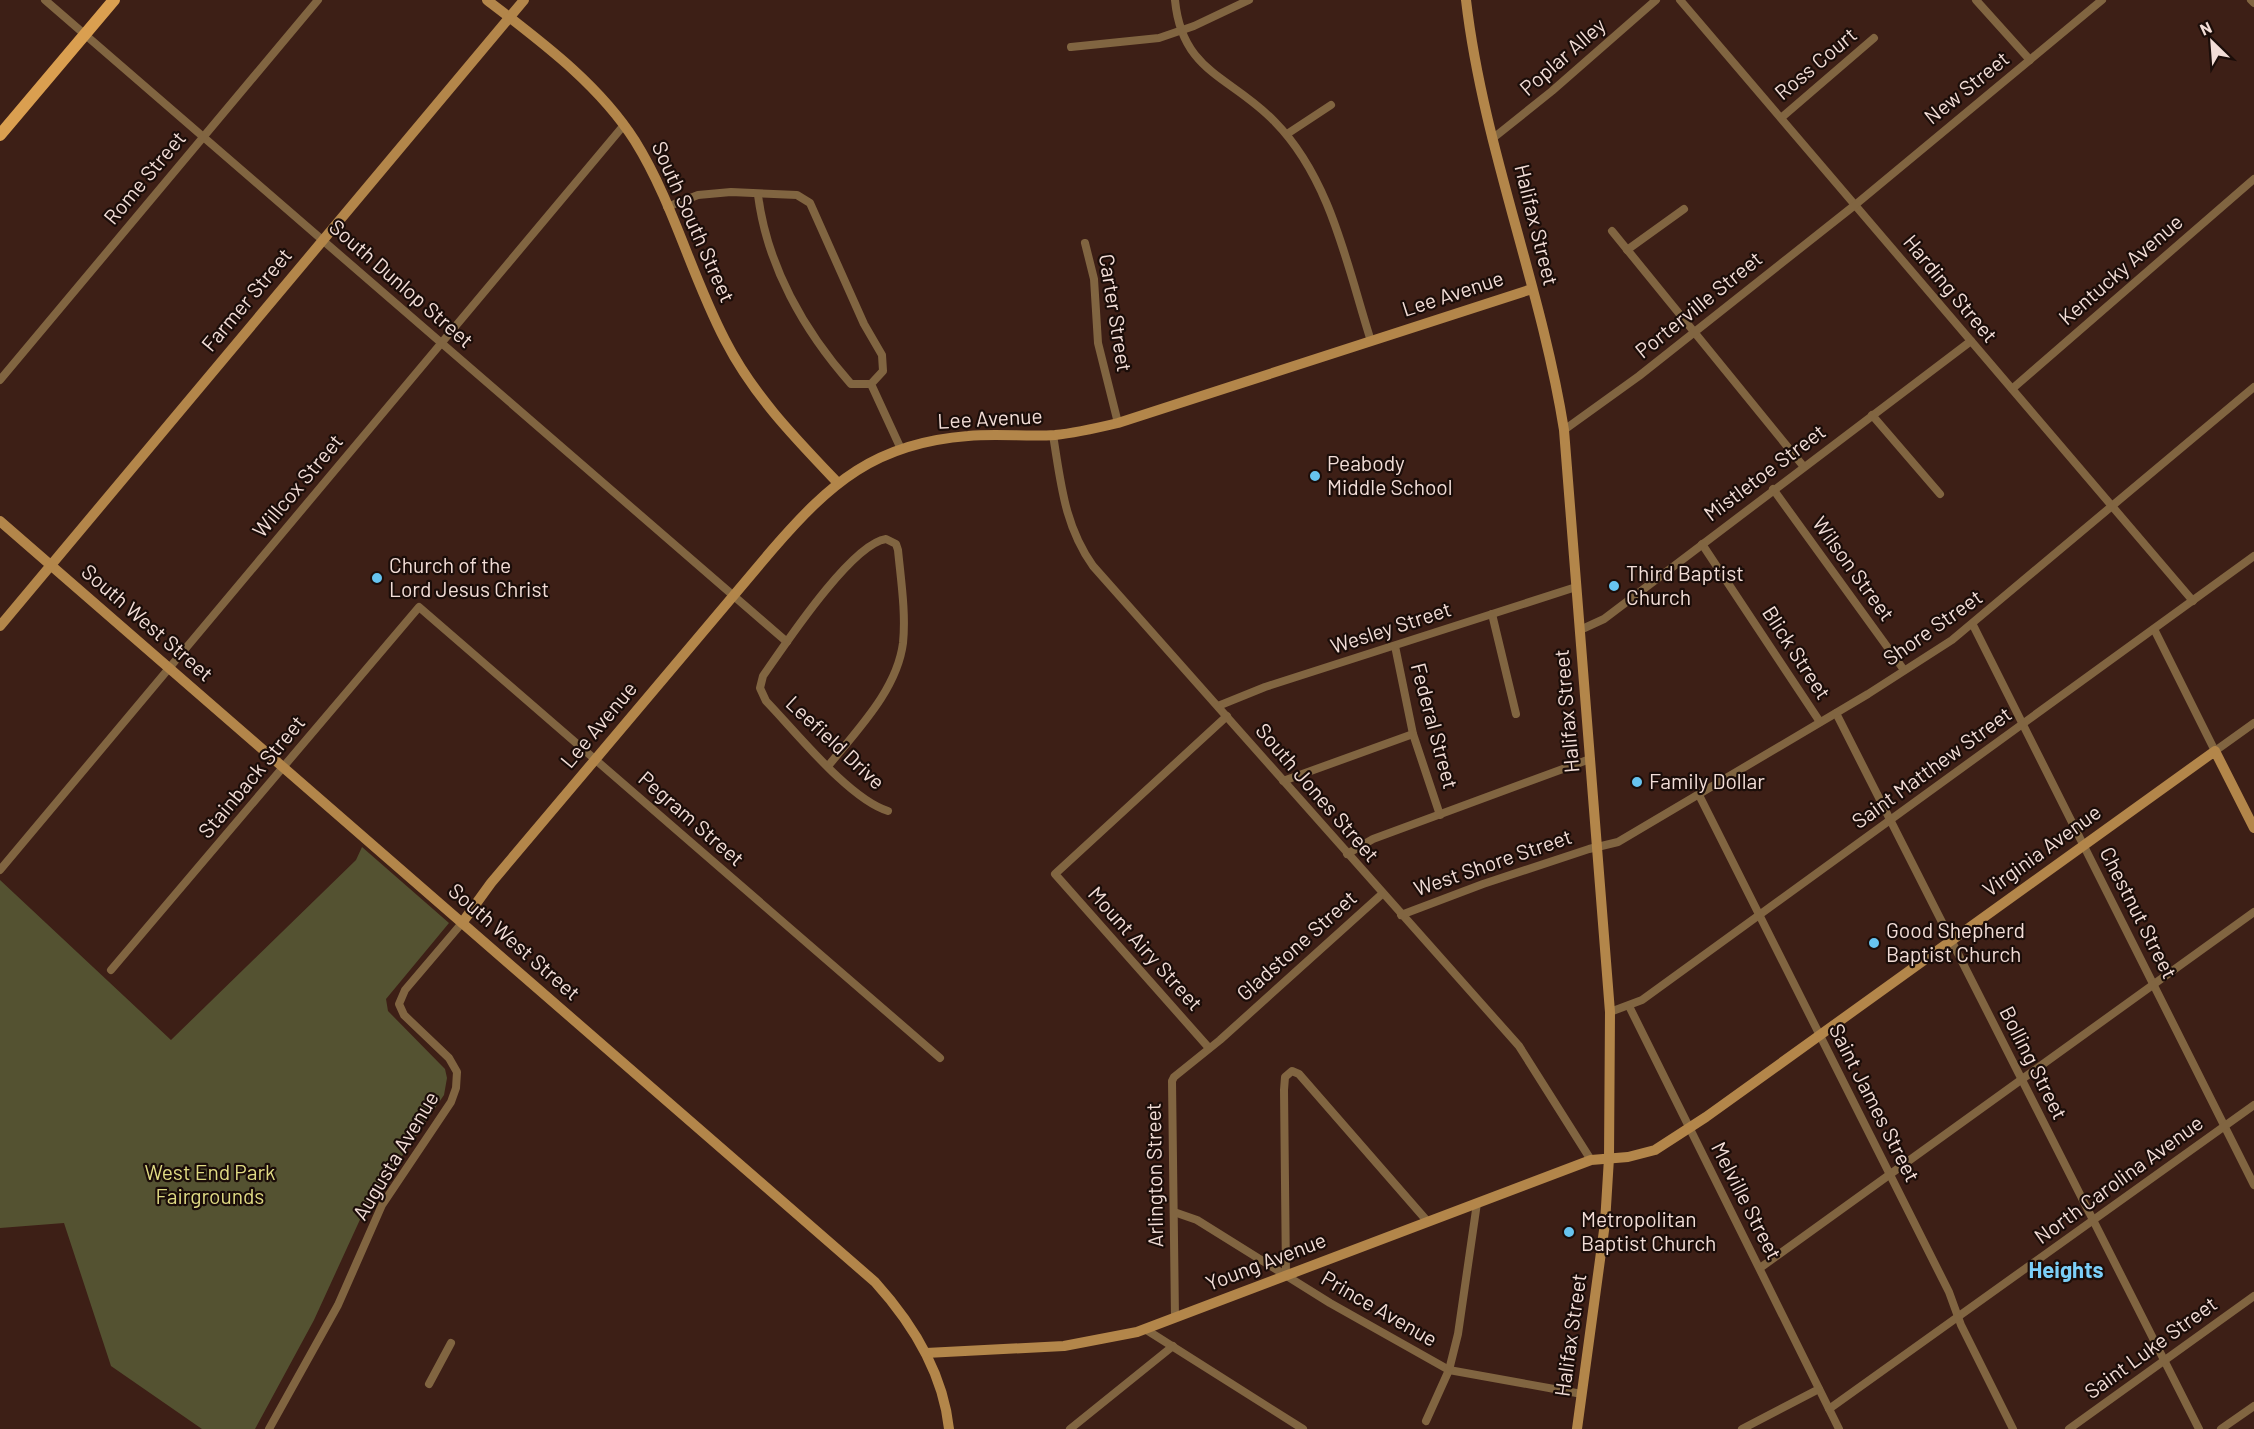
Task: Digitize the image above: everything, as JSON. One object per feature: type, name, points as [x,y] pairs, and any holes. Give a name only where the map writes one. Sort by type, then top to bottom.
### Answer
[{"type":"main road","points":[[0,135],[114,0]]},
{"type":"street","name":"South Dunlop Street","points":[[45,0],[787,642]]},
{"type":"street","name":"Rome Street","points":[[0,380],[318,0]]},
{"type":"street","name":"South South Street","points":[[487,0],[510,16],[573,70],[624,125],[646,161],[709,307],[738,364],[777,418],[837,482]]},
{"type":"street","name":"Farmer Street","points":[[0,626],[524,0]]},
{"type":"street","points":[[1175,0],[1181,30],[1189,48],[1203,65],[1253,102],[1287,134],[1301,152],[1322,192],[1371,341]]},
{"type":"street","points":[[1071,46],[1147,41],[1181,30],[1249,0]]},
{"type":"street","name":"Halifax Street","points":[[1466,0],[1473,57],[1532,289],[1564,430],[1598,848],[1610,1012],[1609,1158],[1601,1254],[1577,1429]]},
{"type":"street","name":"Poplar Alley","points":[[1492,139],[1570,76],[1656,0]]},
{"type":"street","name":"Harding Street","points":[[1680,0],[2193,600]]},
{"type":"street","points":[[1976,0],[2030,60]]},
{"type":"street","name":"New Street","points":[[1855,205],[2102,0]]},
{"type":"street","name":"Ross Court","points":[[1780,118],[1874,38]]},
{"type":"street","points":[[1287,134],[1331,105]]},
{"type":"street","name":"Willcox Street","points":[[0,870],[624,125]]},
{"type":"street","name":"Kentucky Avenue","points":[[2012,389],[2254,179]]},
{"type":"street","points":[[667,207],[698,195],[731,192],[798,195],[810,203],[864,324],[882,355],[883,371],[871,384],[851,384],[802,320],[772,257],[761,218],[758,195]]},
{"type":"street","name":"Porterville Street","points":[[1564,430],[1855,205]]},
{"type":"street","points":[[1627,250],[1684,209]]},
{"type":"street","points":[[1612,231],[1804,467]]},
{"type":"street","name":"Carter Street","points":[[1086,243],[1094,279],[1098,343],[1118,423]]},
{"type":"street","name":"Lee Avenue","points":[[462,923],[491,884],[734,595],[809,507],[837,482],[879,458],[901,449],[944,438],[969,435],[1053,435],[1118,423],[1532,289]]},
{"type":"street","name":"Mistletoe Street","points":[[1580,630],[1604,619],[1971,341]]},
{"type":"street","points":[[871,384],[901,449]]},
{"type":"street","name":"Shore Street","points":[[1598,848],[1618,842],[1699,795],[1836,713],[1973,625],[2254,387]]},
{"type":"street","points":[[1872,415],[1940,494]]},
{"type":"street","name":"South Jones Street","points":[[1053,435],[1064,507],[1075,537],[1084,553],[1530,1060],[1591,1160]]},
{"type":"street","name":"Wilson Street","points":[[1773,489],[1904,670]]},
{"type":"street","name":"South West Street","points":[[0,521],[875,1282],[905,1317],[926,1353],[941,1390],[949,1429]]},
{"type":"street","points":[[787,642],[839,575],[873,545],[886,539],[896,544],[903,646],[894,674],[881,698],[829,765]]},
{"type":"street","name":"Blick Street","points":[[1702,544],[1820,722]]},
{"type":"street","name":"Saint Matthew Street","points":[[1629,1006],[1642,1000],[2254,556]]},
{"type":"street","name":"Wesley Street","points":[[1218,706],[1265,687],[1576,587]]},
{"type":"street","name":"Pegram Street","points":[[419,607],[940,1058]]},
{"type":"street","name":"Stainback Street","points":[[111,970],[285,768],[419,607]]},
{"type":"street","points":[[1492,614],[1516,714]]},
{"type":"street","name":"Chestnut Street","points":[[1973,625],[2254,1185]]},
{"type":"street","points":[[2154,629],[2254,828]]},
{"type":"street","name":"Leefield Drive","points":[[787,642],[763,676],[762,695],[858,795],[888,811]]},
{"type":"street","name":"Federal Street","points":[[1395,646],[1413,734],[1440,815]]},
{"type":"street","name":"Bolling Street","points":[[1836,713],[2199,1429]]},
{"type":"street","name":"Mount Airy Street","points":[[1209,1048],[1055,874],[1227,716]]},
{"type":"street","name":"Virginia Avenue","points":[[1609,1158],[1628,1157],[1655,1150],[1690,1128],[2254,723]]},
{"type":"street","points":[[1283,781],[1413,734]]},
{"type":"street","points":[[1347,854],[1373,839],[1590,759]]},
{"type":"street","name":"Saint James Street","points":[[1699,795],[1949,1292],[1958,1317],[2013,1429]]},
{"type":"street","name":"West Shore Street","points":[[1401,915],[1494,880],[1598,848]]},
{"type":"street","name":"Gladstone Street","points":[[1209,1048],[1382,894]]},
{"type":"street","points":[[1760,1268],[2254,912]]},
{"type":"street","name":"Augusta Avenue","points":[[269,1429],[338,1305],[382,1205],[451,1102],[458,1081],[453,1064],[404,1015],[399,1004],[405,990],[462,923]]},
{"type":"street","points":[[1610,1012],[1629,1006]]},
{"type":"street","name":"Melville Street","points":[[1629,1006],[1839,1429]]},
{"type":"street","name":"Arlington Street","points":[[1175,1318],[1172,1082],[1209,1048]]},
{"type":"street","points":[[1286,1275],[1285,1077],[1288,1073],[1296,1072],[1316,1092],[1428,1222]]},
{"type":"street","name":"North Carolina Avenue","points":[[1829,1409],[2254,1105]]},
{"type":"street","name":"Young Avenue","points":[[926,1353],[1064,1346],[1145,1329],[1591,1160],[1609,1158]]},
{"type":"street","points":[[1426,1421],[1449,1370],[1458,1334],[1477,1203]]},
{"type":"street","name":"Prince Avenue","points":[[1174,1212],[1197,1220],[1381,1333],[1449,1370],[1582,1395]]},
{"type":"street","name":"Saint Luke Street","points":[[2069,1429],[2254,1296]]},
{"type":"street","points":[[1145,1329],[1303,1429]]},
{"type":"street","points":[[429,1384],[451,1343]]},
{"type":"street","points":[[1071,1429],[1173,1346]]},
{"type":"street","points":[[1742,1429],[1820,1389]]},
{"type":"street","points":[[2221,1429],[2254,1406]]},
{"type":"green space","name":"West End Park Fairgrounds","points":[[362,847],[449,923],[386,999],[388,1011],[445,1069],[447,1078],[444,1095],[363,1213],[314,1320],[255,1429],[202,1429],[111,1366],[64,1223],[0,1228],[0,880],[171,1040],[356,860]]},
{"type":"place","name":"Peabody Middle School","points":[[1315,476]]},
{"type":"place","name":"Church of the Lord Jesus Christ","points":[[377,578]]},
{"type":"place","name":"Third Baptist Church","points":[[1614,586]]},
{"type":"place","name":"Family Dollar","points":[[1637,782]]},
{"type":"place","name":"Good Shepherd Baptist Church","points":[[1874,943]]},
{"type":"place","name":"Metropolitan Baptist Church","points":[[1569,1232]]},
{"type":"district","name":"Heights","points":[[2066,1270]]}]
